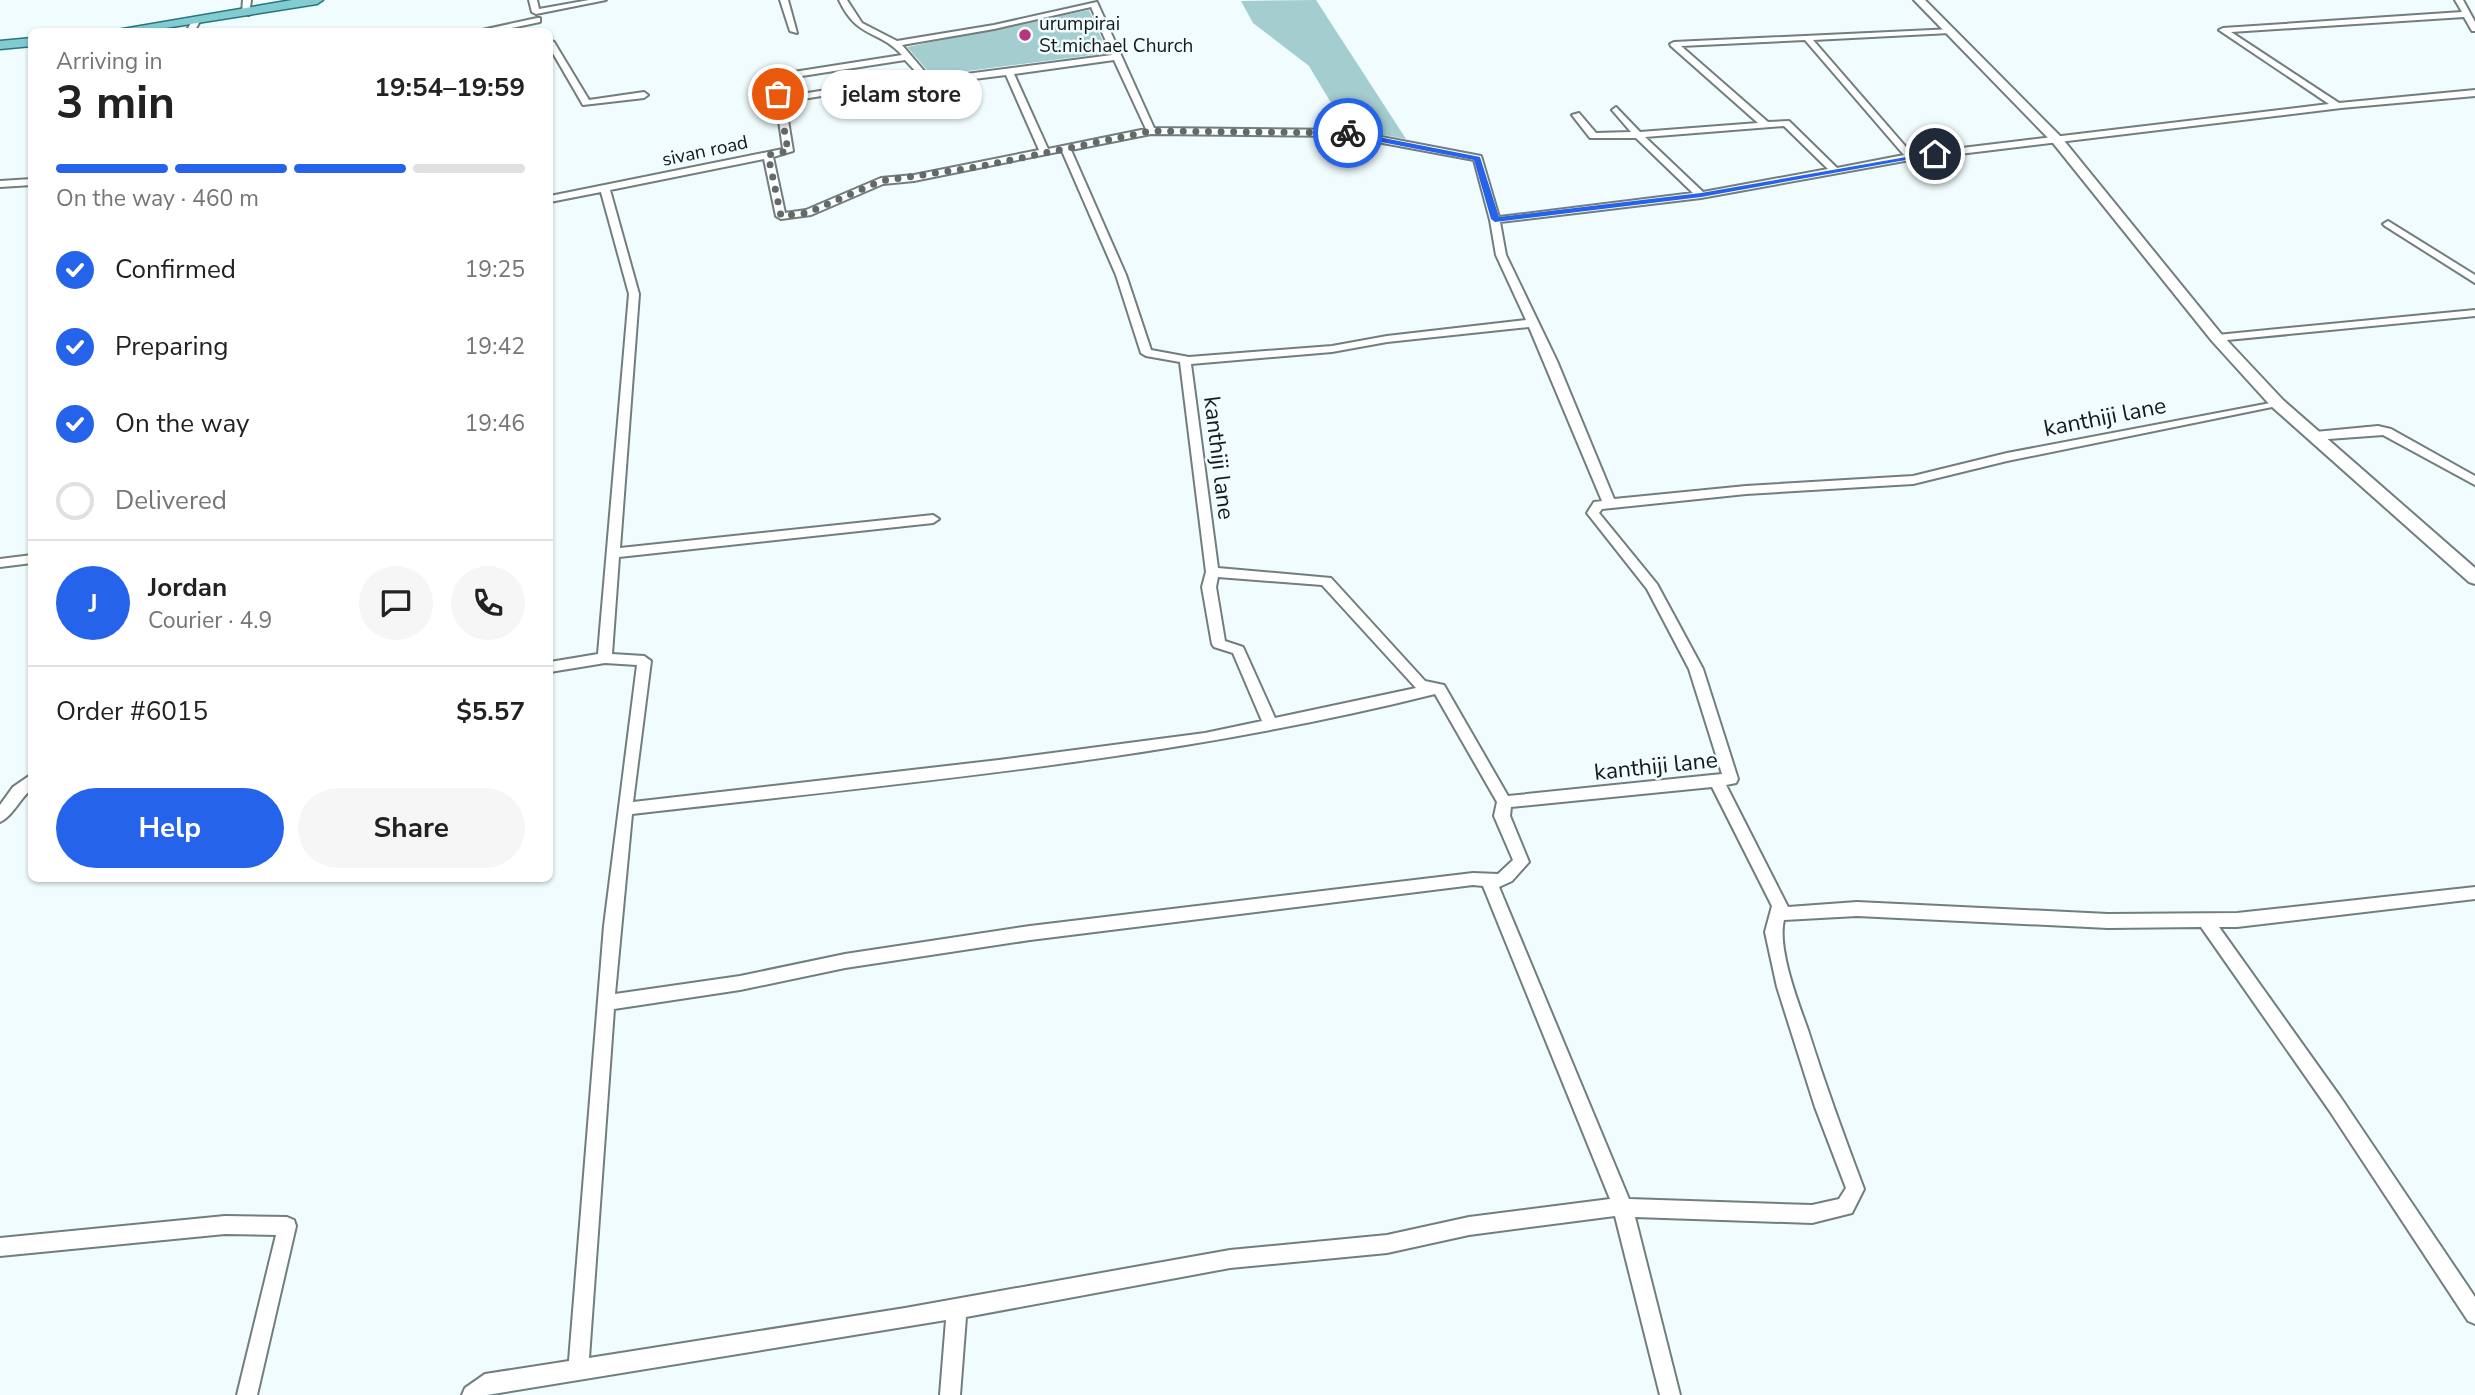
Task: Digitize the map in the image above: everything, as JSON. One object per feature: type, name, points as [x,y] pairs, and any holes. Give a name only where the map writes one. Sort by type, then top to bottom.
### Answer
[{"type":"main road","points":[[166,28],[193,26],[246,6],[317,0]]},
{"type":"main road","points":[[1,46],[28,42]]},
{"type":"street","points":[[533,0],[541,28]]},
{"type":"street","points":[[490,28],[602,0]]},
{"type":"street","points":[[784,0],[794,31]]},
{"type":"street","points":[[843,0],[850,16],[861,29],[896,44],[923,77],[934,82],[1117,57]]},
{"type":"street","points":[[1919,0],[2057,140],[2217,338],[2277,403],[2475,578]]},
{"type":"street","points":[[2459,0],[2475,29]]},
{"type":"street","points":[[896,44],[994,27],[1090,2],[1094,4],[1151,131]]},
{"type":"street","points":[[2337,106],[2223,30],[2467,14]]},
{"type":"street","points":[[1766,125],[1674,44],[1950,31]]},
{"type":"street","points":[[1807,38],[1910,157]]},
{"type":"street","points":[[553,47],[587,108],[643,95]]},
{"type":"street","points":[[768,155],[788,151],[780,100],[771,78],[905,57]]},
{"type":"street","points":[[1009,72],[1044,151]]},
{"type":"street","points":[[780,100],[923,77]]},
{"type":"street","points":[[1610,504],[1501,255],[1495,219],[1701,195],[1910,157],[2337,106],[2475,93]]},
{"type":"street","points":[[1616,110],[1638,135],[1701,195]]},
{"type":"street","points":[[1576,115],[1593,136],[1789,125],[1835,172]]},
{"type":"street","name":"sivan road","points":[[553,198],[768,155],[781,216],[807,213],[881,181],[977,167],[1151,131],[1345,133],[1478,158],[1495,219]]},
{"type":"street","points":[[1066,149],[1135,310],[1146,353],[1185,361],[1332,349],[1387,339],[1532,323]]},
{"type":"street","points":[[0,184],[28,181]]},
{"type":"street","points":[[605,189],[634,294],[605,658]]},
{"type":"street","points":[[2388,224],[2475,280]]},
{"type":"street","points":[[2217,338],[2475,313]]},
{"type":"street","name":"kanthiji lane","points":[[1185,361],[1212,572],[1209,587],[1219,644],[1238,650],[1271,724]]},
{"type":"street","name":"kanthiji lane","points":[[1504,802],[1731,779],[1696,669],[1653,587],[1593,513],[1598,505],[1746,490],[1913,480],[2007,457],[2277,403]]},
{"type":"street","points":[[2315,436],[2378,430],[2387,432],[2475,481]]},
{"type":"street","points":[[614,553],[933,519]]},
{"type":"street","points":[[0,563],[28,560]]},
{"type":"street","points":[[1212,572],[1326,581],[1420,685],[1439,689],[1504,802],[1502,816],[1521,862],[1490,884],[1623,1207],[1671,1395]]},
{"type":"street","points":[[553,667],[605,658],[644,661],[625,809],[606,1003],[578,1371]]},
{"type":"street","points":[[625,809],[999,766],[1205,738],[1439,689]]},
{"type":"street","points":[[471,1395],[485,1384],[957,1309],[1230,1259],[1387,1244],[1469,1226],[1623,1207],[1812,1214],[1845,1207],[1855,1189],[1824,1107],[1785,987],[1773,932],[1780,906],[1717,780]]},
{"type":"street","points":[[0,816],[18,791],[28,783]]},
{"type":"street","points":[[606,1003],[740,984],[845,961],[1130,919],[1316,900],[1473,879],[1499,880]]},
{"type":"street","points":[[1778,914],[1857,909],[2108,921],[2237,920],[2475,893]]},
{"type":"street","points":[[2205,920],[2313,1071],[2475,1314]]},
{"type":"street","points":[[0,1247],[225,1225],[287,1226],[247,1395]]},
{"type":"street","points":[[950,1395],[957,1309]]},
{"type":"building","points":[[1316,0],[1406,139],[1346,128],[1309,66],[1253,23],[1241,1]]},
{"type":"building","name":"urumpirai St.michael Church","points":[[1089,10],[1108,53],[936,75],[927,70],[907,47]]},
{"type":"way so far","points":[[778,94],[788,151],[768,155],[781,216],[807,213],[881,181],[977,167],[1151,131],[1348,133]]},
{"type":"place","name":"urumpirai St.michael Church","points":[[1025,35]]},
{"type":"place","name":"jelam store","points":[[778,94]]},
{"type":"route","points":[[1348,133],[1478,158],[1495,219],[1701,195],[1935,154]]}]
